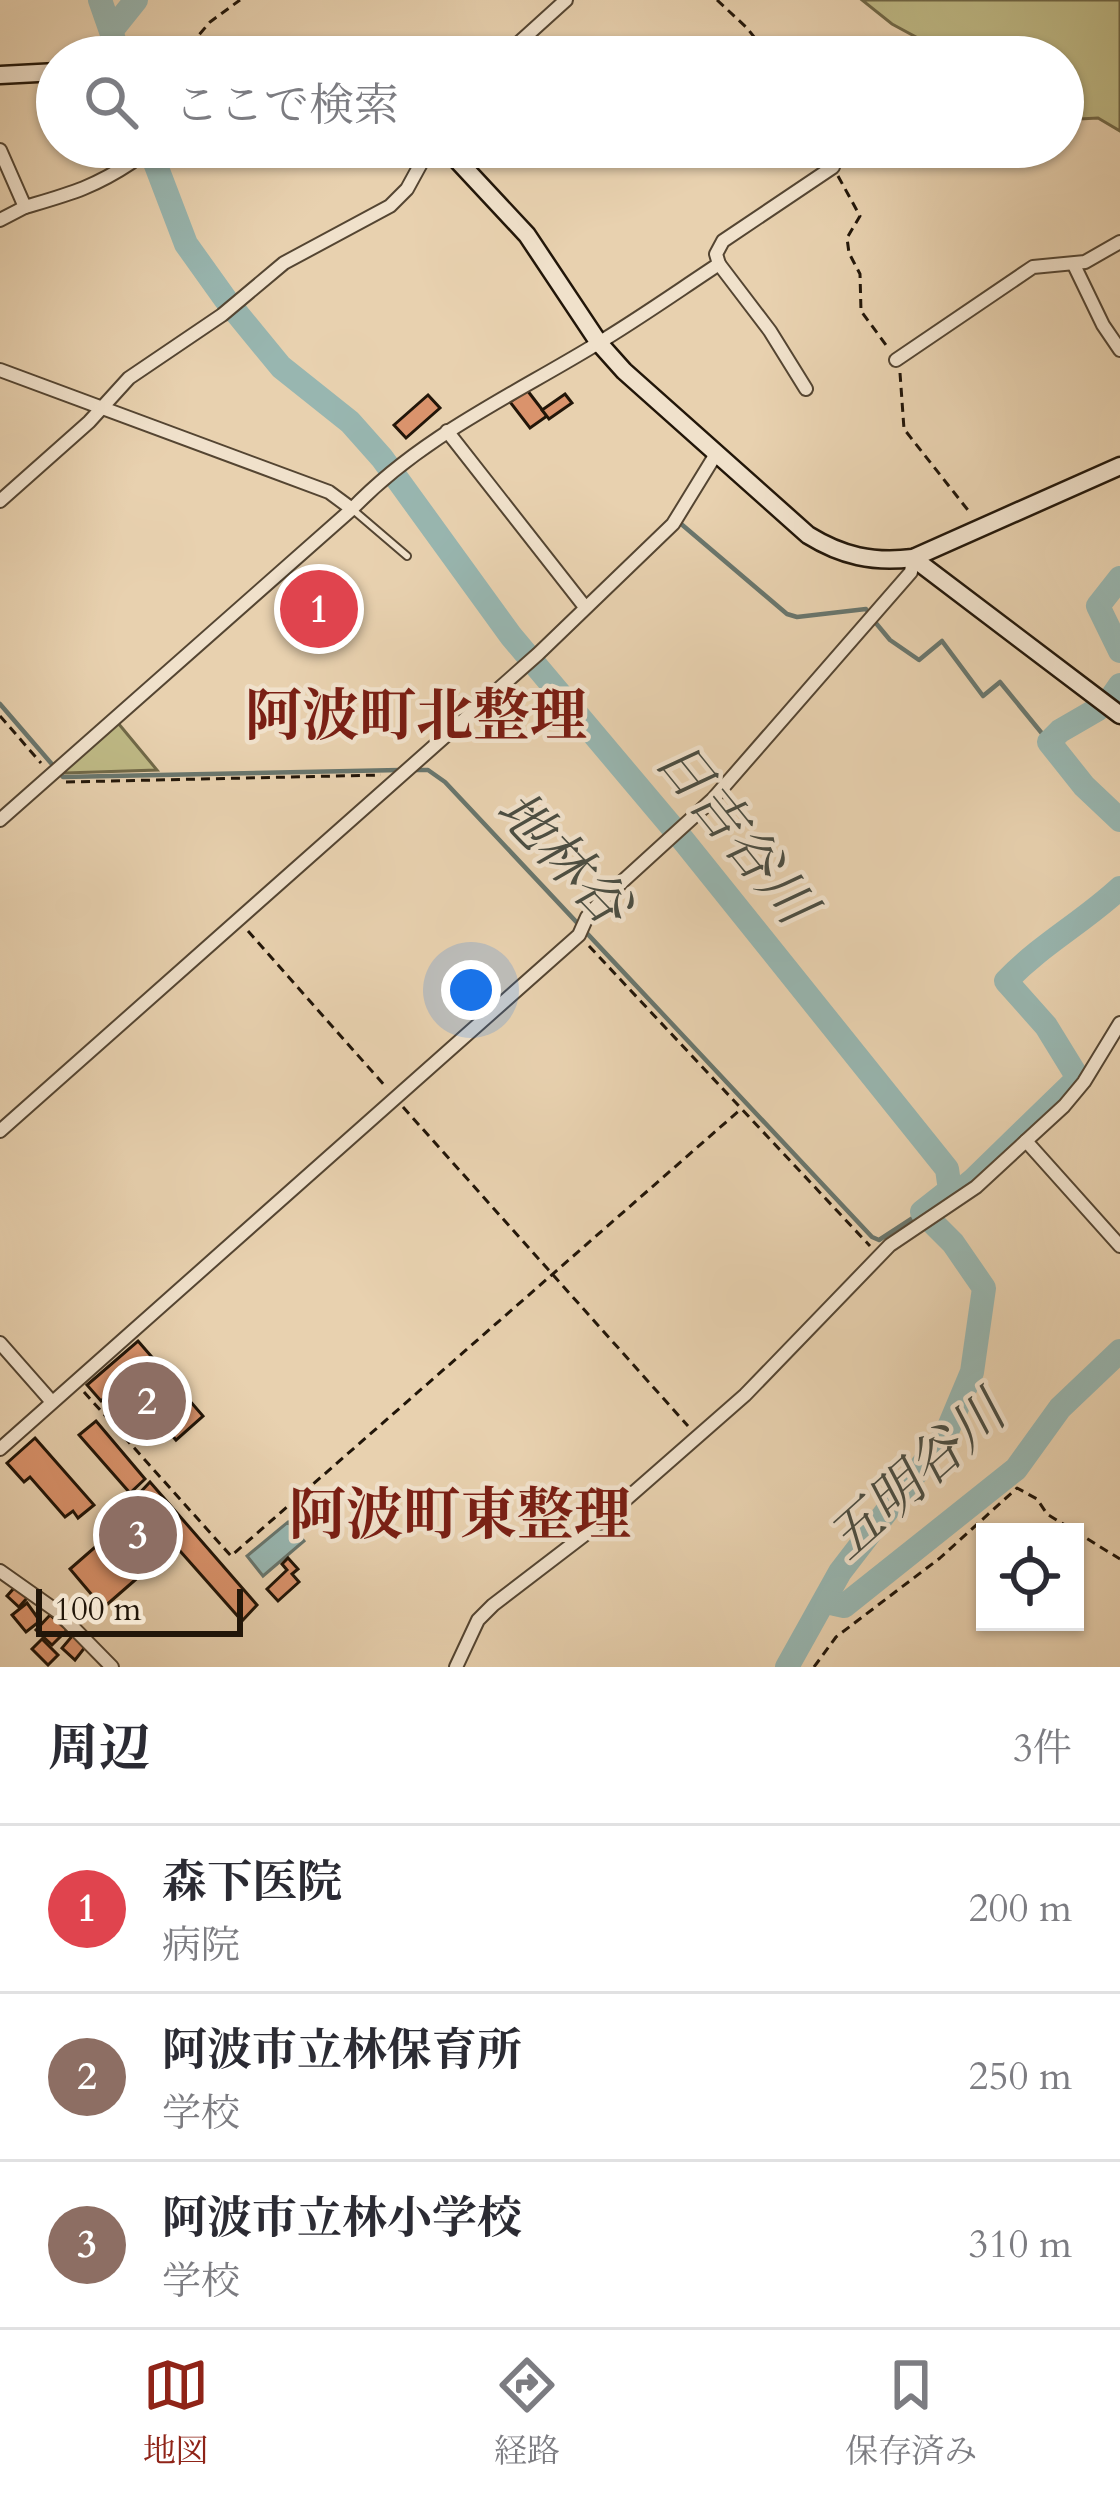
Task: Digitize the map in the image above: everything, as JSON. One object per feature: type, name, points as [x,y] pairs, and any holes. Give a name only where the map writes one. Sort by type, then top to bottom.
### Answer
[{"type":"main road","points":[[0,75],[36,73]]},
{"type":"main road","points":[[464,168],[527,236],[599,343],[624,371],[808,536],[831,550],[885,562],[913,558],[1120,466]]},
{"type":"main road","points":[[913,558],[1120,716]]},
{"type":"street","points":[[526,36],[566,0]]},
{"type":"street","points":[[0,149],[25,207]]},
{"type":"street","points":[[0,220],[102,182],[123,168]]},
{"type":"street","points":[[0,501],[129,378],[222,315],[284,263],[390,206],[418,168]]},
{"type":"street","points":[[806,389],[770,331],[718,265],[716,254],[722,241],[832,168]]},
{"type":"street","points":[[896,360],[1034,267],[1074,265],[1120,242]]},
{"type":"street","points":[[0,820],[391,470],[718,265]]},
{"type":"street","points":[[1074,265],[1120,350]]},
{"type":"street","points":[[0,370],[329,492],[352,509]]},
{"type":"street","points":[[447,431],[585,607]]},
{"type":"street","points":[[0,1131],[538,654],[673,524],[716,454]]},
{"type":"street","points":[[0,1449],[581,930],[601,901],[685,828],[911,572],[913,558]]},
{"type":"street","points":[[456,1667],[478,1621],[493,1605],[591,1530],[745,1395],[879,1256],[963,1197],[1026,1141],[1084,1082],[1120,1023]]},
{"type":"street","points":[[1026,1141],[1120,1246]]},
{"type":"street","points":[[0,1343],[52,1402]]},
{"type":"street","points":[[0,1570],[58,1612],[107,1665]]},
{"type":"lane","points":[[352,509],[407,556]]},
{"type":"path","points":[[199,36],[240,0]]},
{"type":"path","points":[[717,0],[754,36]]},
{"type":"path","points":[[834,168],[860,216],[847,238],[848,254],[860,274],[861,311],[896,360],[904,429],[979,526]]},
{"type":"path","points":[[0,716],[55,772],[59,782],[406,773]]},
{"type":"path","points":[[239,921],[697,1437]]},
{"type":"path","points":[[581,930],[879,1256]]},
{"type":"path","points":[[75,1382],[231,1556],[741,1109]]},
{"type":"path","points":[[814,1667],[836,1636],[940,1558],[1017,1488],[1037,1499],[1047,1514],[1120,1559]]},
{"type":"shaded area","points":[[862,0],[1120,0],[1120,131],[1098,118],[1084,119],[1084,36],[914,36]]},
{"type":"shaded area","points":[[118,723],[157,770],[65,773],[66,768]]},
{"type":"water","points":[[288,1522],[304,1541],[263,1576],[247,1556]]},
{"type":"building","points":[[527,390],[547,416],[530,428],[510,402]]},
{"type":"building","points":[[565,394],[572,403],[549,419],[542,410]]},
{"type":"building","points":[[428,395],[440,408],[406,438],[394,425]]},
{"type":"building","points":[[305,573],[352,628],[332,645],[285,590]]},
{"type":"building","points":[[138,1341],[203,1416],[176,1440],[164,1426],[170,1420],[131,1375],[101,1401],[87,1385]]},
{"type":"building","points":[[96,1421],[145,1479],[130,1493],[79,1435]]},
{"type":"building","points":[[35,1438],[94,1505],[78,1518],[73,1511],[65,1517],[30,1477],[24,1482],[7,1463]]},
{"type":"building","points":[[150,1482],[257,1605],[242,1621],[134,1499]]},
{"type":"building","points":[[125,1521],[158,1560],[103,1608],[70,1569]]},
{"type":"building","points":[[288,1558],[298,1569],[292,1574],[299,1582],[278,1601],[267,1589],[287,1570],[282,1564]]},
{"type":"building","points":[[15,1587],[27,1598],[19,1607],[7,1596]]},
{"type":"building","points":[[27,1603],[40,1621],[26,1632],[12,1615]]},
{"type":"building","points":[[50,1615],[67,1630],[52,1645],[36,1630]]},
{"type":"building","points":[[73,1635],[86,1646],[75,1660],[62,1648]]},
{"type":"building","points":[[42,1639],[58,1655],[48,1665],[32,1649]]},
{"type":"waterway","name":"日吉谷川","points":[[100,0],[113,36]]},
{"type":"waterway","name":"日吉谷川","points":[[112,30],[136,0]]},
{"type":"waterway","name":"日吉谷川","points":[[157,168],[186,244],[226,300],[281,367],[350,422],[382,458],[511,636],[683,840],[947,1169],[950,1190],[922,1212],[953,1243],[984,1288],[972,1372],[946,1434],[840,1572],[787,1667]]},
{"type":"waterway","points":[[680,523],[787,614],[797,617],[866,609],[869,613]]},
{"type":"waterway","points":[[1120,578],[1098,606],[1120,651]]},
{"type":"waterway","points":[[875,622],[890,640],[919,660],[942,641],[983,696],[1000,682],[1049,742]]},
{"type":"waterway","points":[[1111,698],[1120,685]]},
{"type":"waterway","name":"地林谷","points":[[0,704],[63,777],[400,770]]},
{"type":"waterway","points":[[1098,709],[1049,742],[1084,786],[1120,820]]},
{"type":"waterway","name":"地林谷","points":[[411,770],[428,770],[445,782],[872,1237],[879,1240],[922,1212]]},
{"type":"waterway","points":[[950,1190],[962,1189],[973,1180],[1078,1078],[1046,1026],[1006,981],[1120,888]]},
{"type":"waterway","name":"五明谷川","points":[[826,1602],[844,1606],[1016,1469],[1060,1408],[1120,1351]]},
{"type":"place","name":"森下医院","points":[[319,609]]},
{"type":"place","name":"阿波市立林保育所","points":[[147,1401]]},
{"type":"place","name":"阿波市立林小学校","points":[[138,1535]]},
{"type":"district","name":"阿波町北整理","points":[[416,717]]},
{"type":"district","name":"阿波町東整理","points":[[460,1516]]}]
